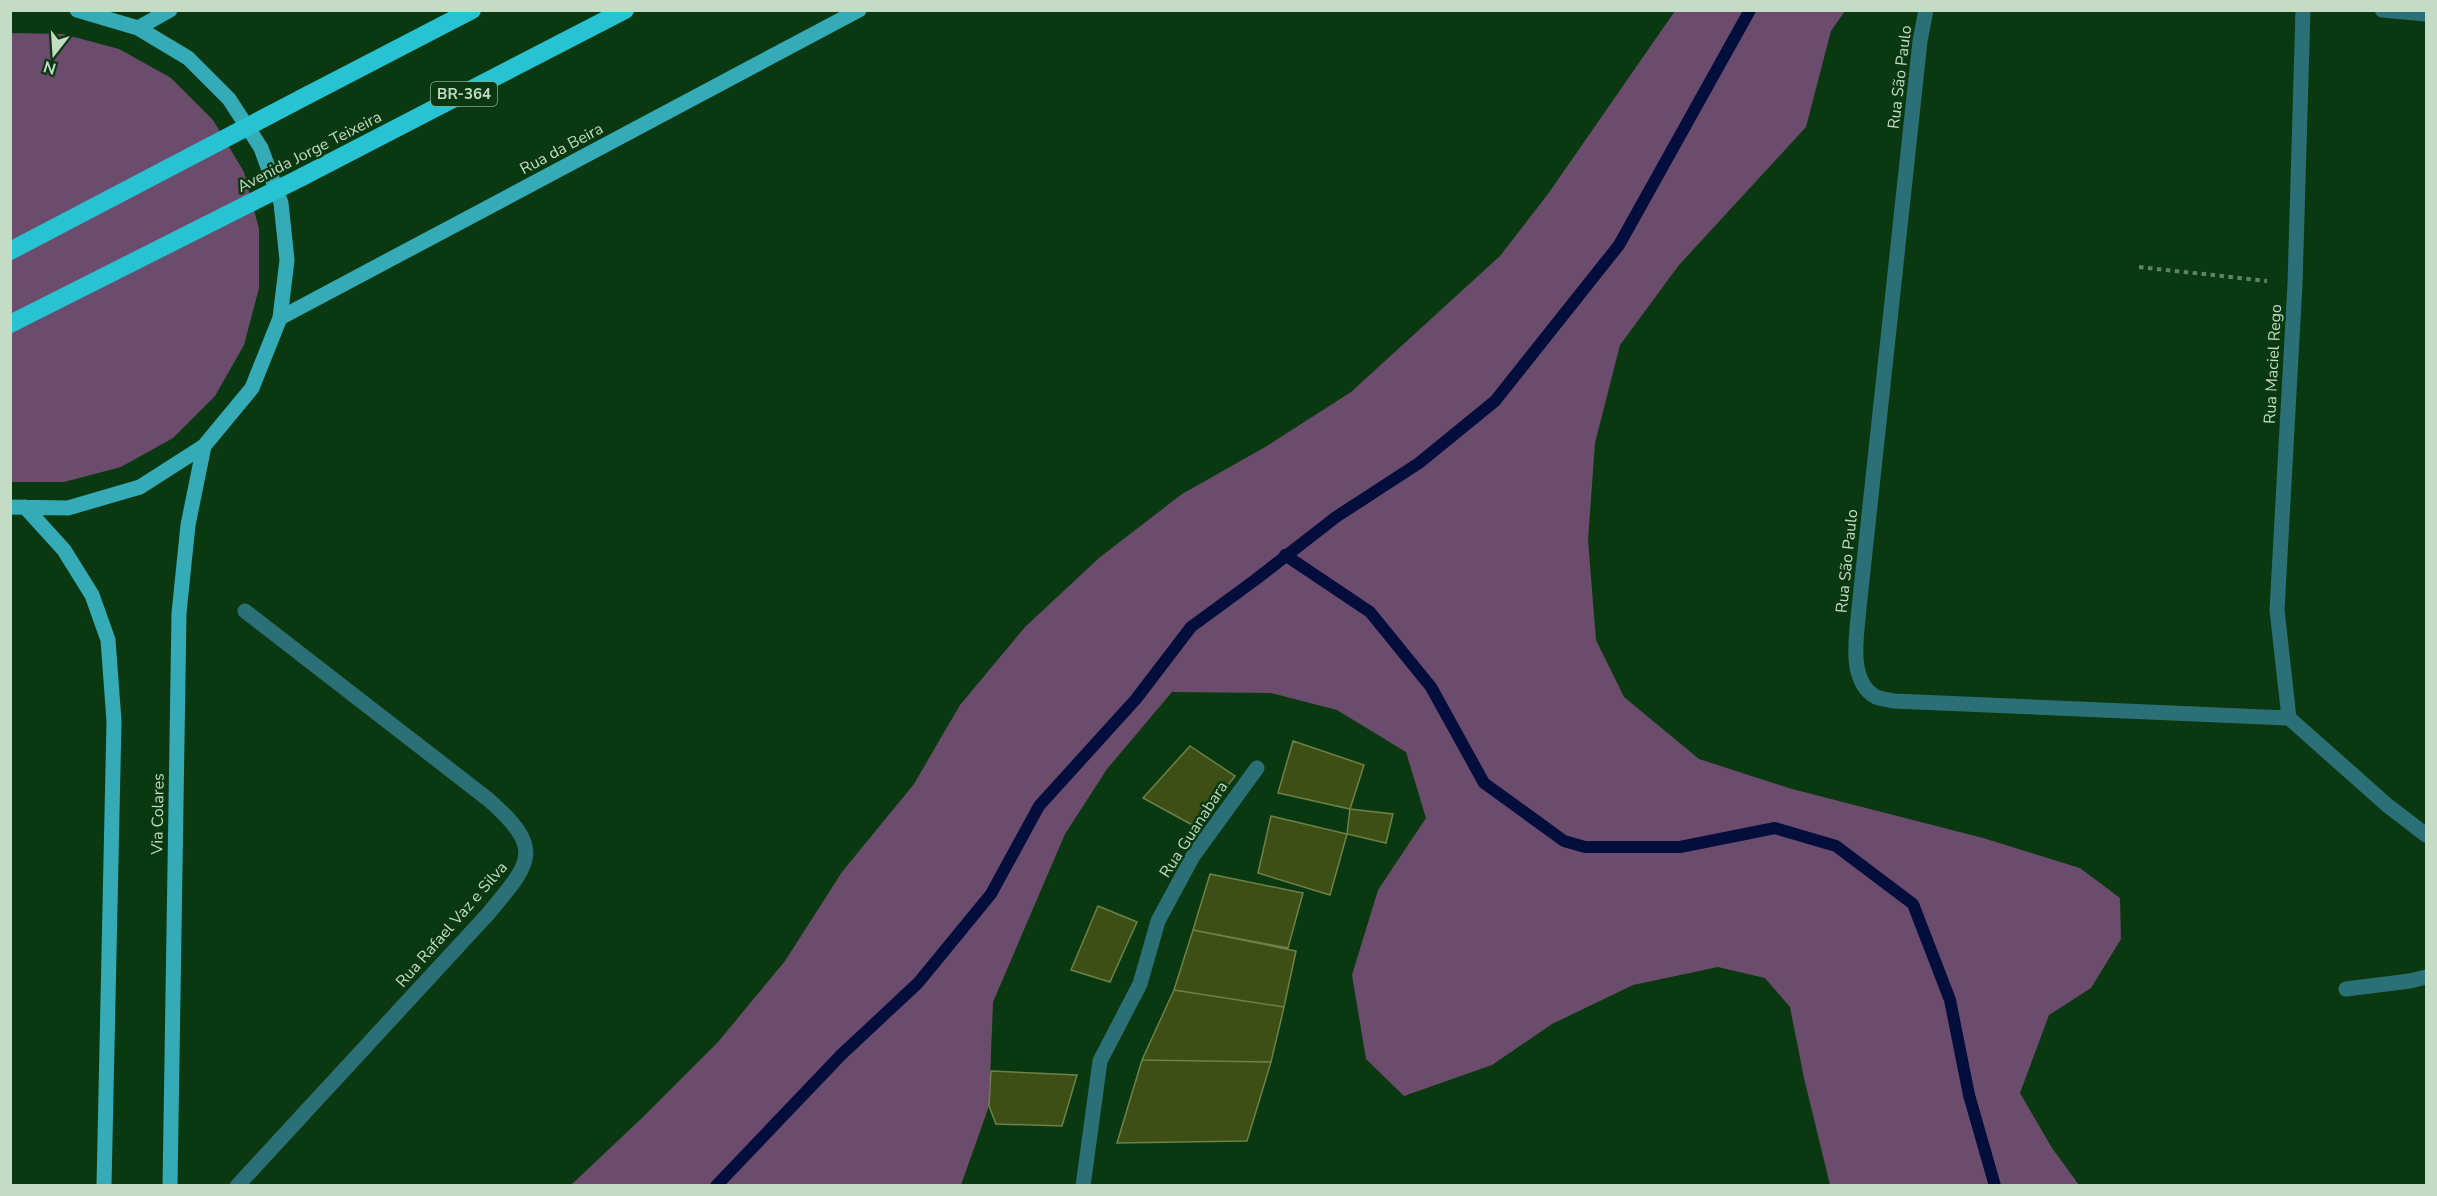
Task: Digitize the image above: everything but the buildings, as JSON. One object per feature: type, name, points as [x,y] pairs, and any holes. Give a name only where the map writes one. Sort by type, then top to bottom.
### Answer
[{"type":"highway","points":[[10,251],[472,10]]},
{"type":"highway","name":"Avenida Jorge Teixeira","points":[[10,324],[302,177],[625,10]]},
{"type":"main road","points":[[18,507],[68,508],[140,487],[204,446],[252,388],[280,318],[287,260],[281,203],[261,148],[229,99],[188,58],[138,28],[77,10]]},
{"type":"main road","points":[[138,28],[170,10]]},
{"type":"main road","name":"Rua da Beira","points":[[280,318],[860,10]]},
{"type":"main road","name":"Via Colares","points":[[170,1185],[179,613],[188,525],[204,446]]},
{"type":"main road","points":[[18,507],[64,550],[92,595],[108,640],[114,721],[104,1185]]},
{"type":"street","name":"Rua São Paulo","points":[[1926,10],[1919,53],[1859,608],[1856,654],[1859,676],[1867,690],[1877,698],[1894,701],[2289,718]]},
{"type":"street","name":"Rua Maciel Rego","points":[[2289,718],[2277,610],[2295,284],[2303,10]]},
{"type":"street","points":[[2382,10],[2427,14]]},
{"type":"street","name":"Rua Rafael Vaz e Silva","points":[[237,1185],[488,914],[523,868],[527,849],[521,834],[511,820],[489,800],[245,611]]},
{"type":"street","points":[[2289,718],[2387,805],[2427,835]]},
{"type":"street","name":"Rua Guanabara","points":[[1083,1185],[1100,1061],[1140,984],[1158,921],[1193,856],[1257,768]]},
{"type":"street","points":[[2346,989],[2427,977]]},
{"type":"path","points":[[2139,267],[2295,284]]},
{"type":"shaded area","points":[[1675,11],[1845,11],[1831,31],[1806,127],[1679,265],[1620,345],[1595,443],[1588,540],[1596,640],[1624,697],[1699,759],[1792,789],[1983,838],[2080,868],[2120,898],[2121,939],[2091,988],[2049,1015],[2020,1093],[2052,1148],[2079,1185],[1830,1185],[1804,1078],[1790,1007],[1765,978],[1718,967],[1633,985],[1552,1024],[1492,1065],[1404,1096],[1366,1059],[1352,975],[1378,890],[1426,818],[1406,752],[1337,710],[1271,693],[1172,692],[1107,769],[1065,834],[993,1002],[989,1106],[961,1185],[571,1185],[718,1042],[785,961],[842,872],[914,784],[960,705],[1025,627],[1099,558],[1182,494],[1267,446],[1351,392],[1500,256],[1548,194]]},
{"type":"shaded area","points":[[11,33],[63,34],[119,49],[171,78],[213,120],[244,172],[259,229],[259,288],[244,345],[215,396],[173,438],[121,467],[64,482],[11,482]]},
{"type":"waterway","points":[[716,1186],[841,1055],[918,983],[991,894],[1039,806],[1136,699],[1191,627],[1336,517],[1419,463],[1495,401],[1619,245],[1750,10]]},
{"type":"waterway","points":[[1285,555],[1370,612],[1431,687],[1484,783],[1564,841],[1585,847],[1680,847],[1775,828],[1836,846],[1913,904],[1950,1000],[1969,1095],[1995,1186]]}]
